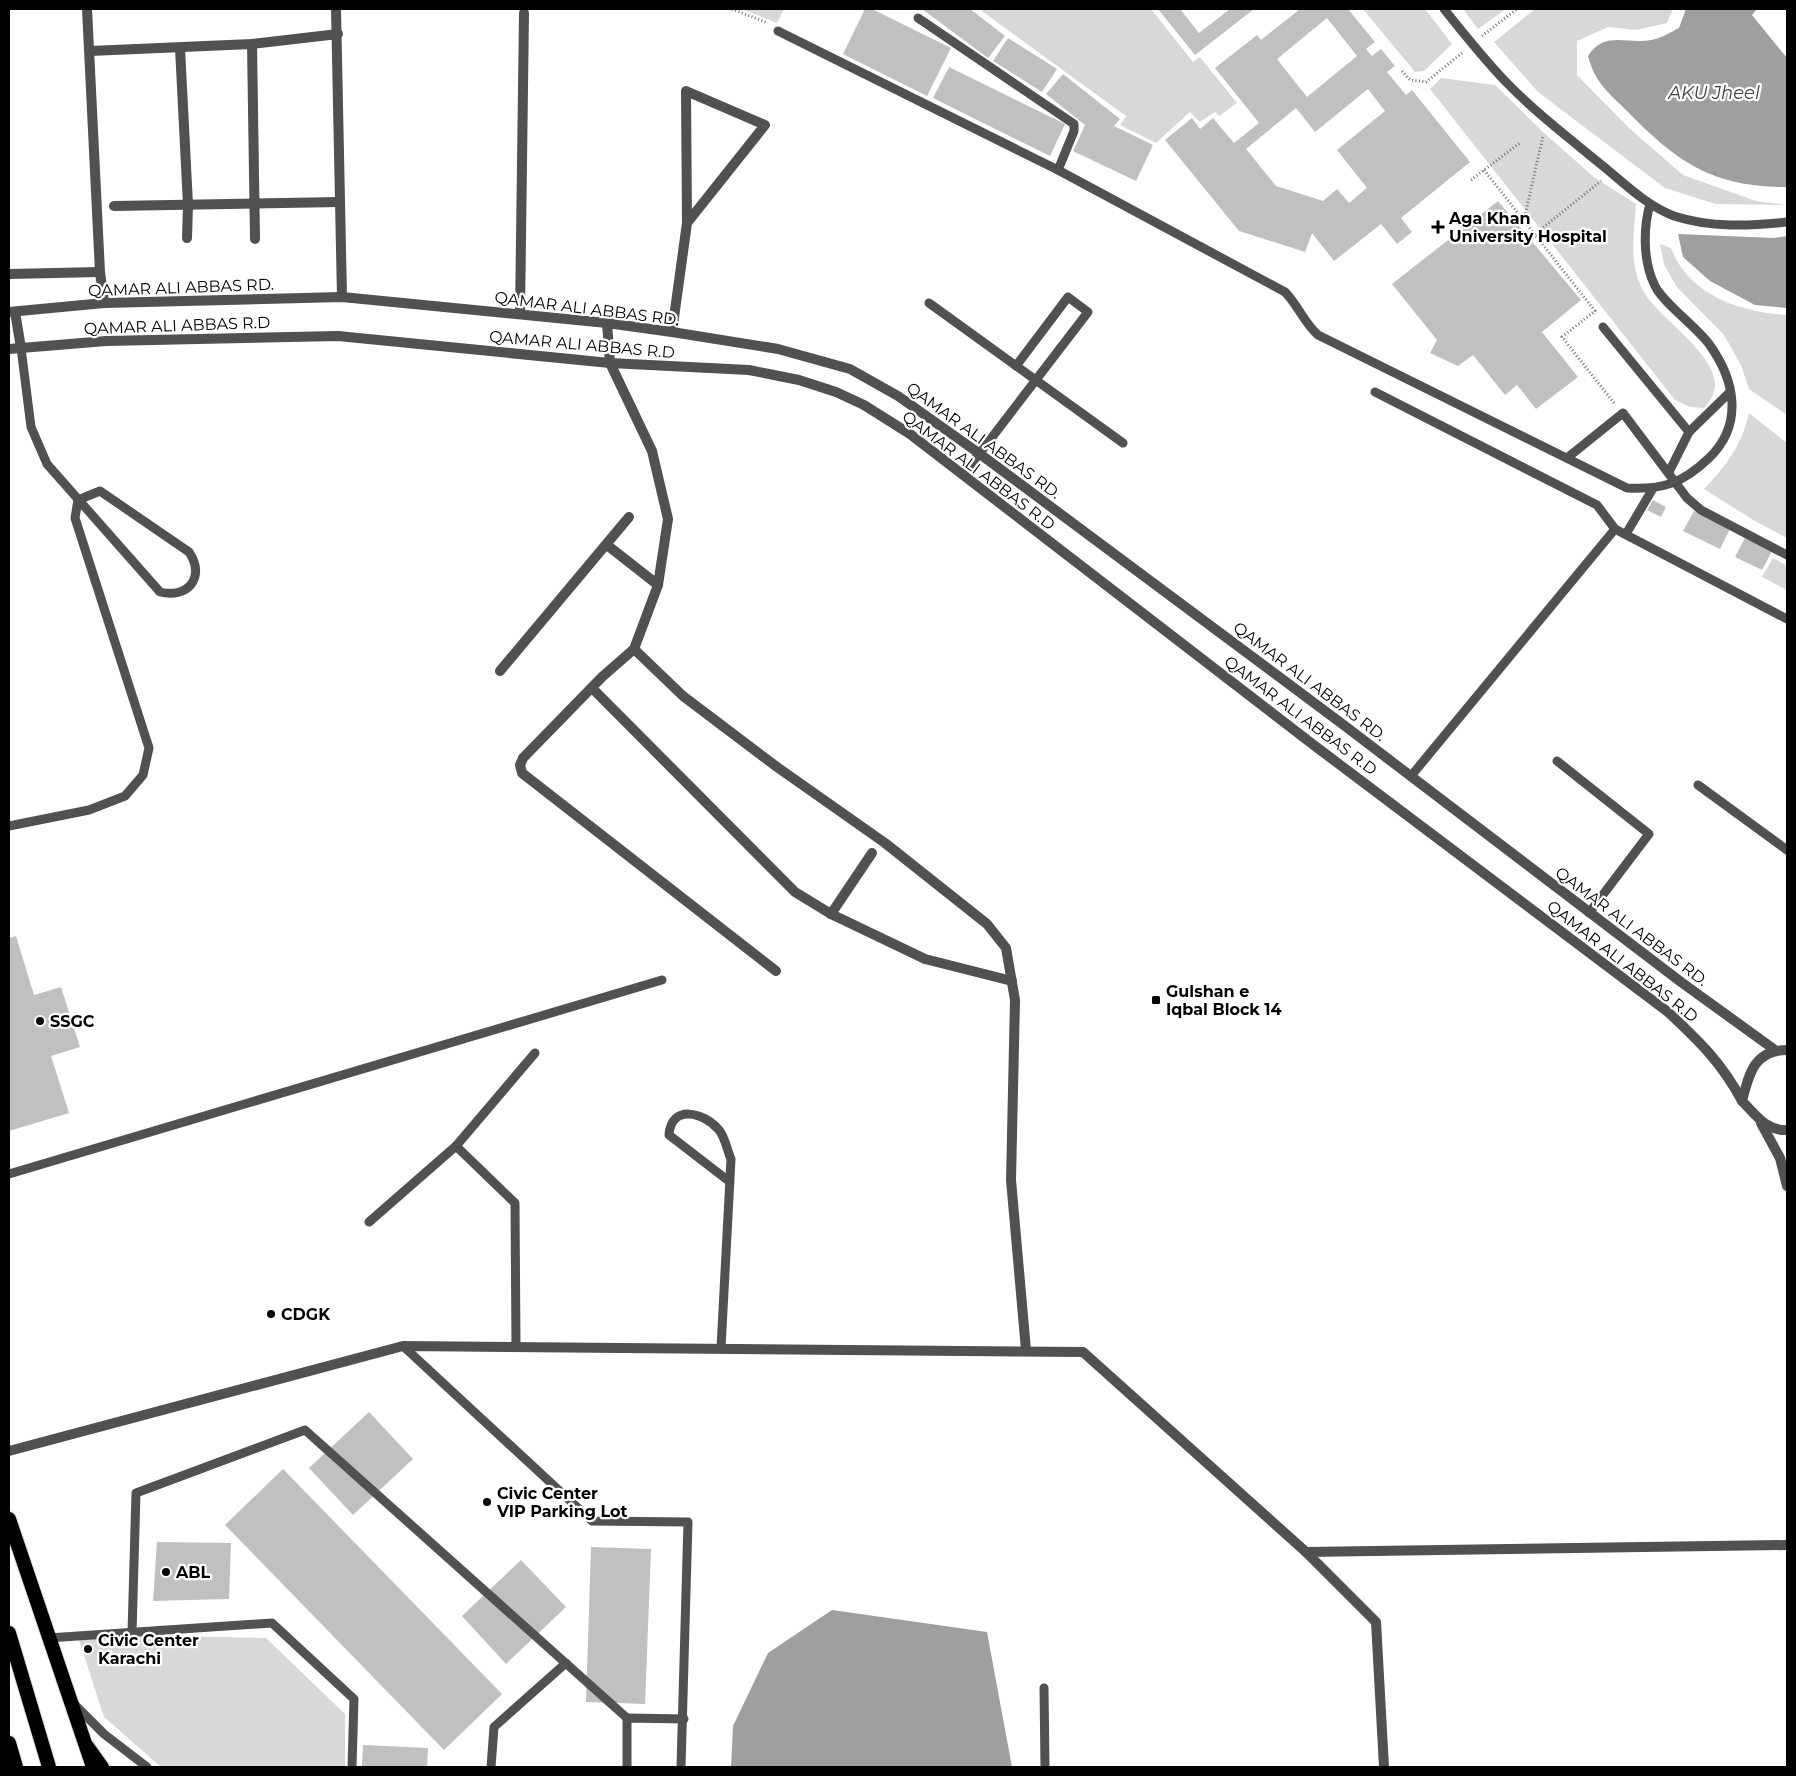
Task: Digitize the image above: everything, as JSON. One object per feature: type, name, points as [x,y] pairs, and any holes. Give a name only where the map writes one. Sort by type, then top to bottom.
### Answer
[{"type":"highway","points":[[9,1519],[48,1638],[87,1744],[93,1767]]},
{"type":"highway","points":[[9,1632],[49,1767]]},
{"type":"highway","points":[[9,1743],[16,1767]]},
{"type":"main road","points":[[87,1744],[104,1767]]},
{"type":"street","points":[[87,9],[100,272],[104,303]]},
{"type":"street","points":[[336,9],[342,297]]},
{"type":"street","points":[[520,314],[524,13]]},
{"type":"street","points":[[90,51],[252,44],[338,34]]},
{"type":"street","points":[[252,44],[255,239]]},
{"type":"street","points":[[180,48],[188,204],[187,238]]},
{"type":"street","points":[[672,332],[687,223],[686,91],[765,125],[687,223]]},
{"type":"street","points":[[114,206],[340,202]]},
{"type":"street","points":[[9,274],[100,272]]},
{"type":"street","name":"QAMAR ALI ABBAS RD.","points":[[12,312],[104,303],[342,297],[607,323],[672,332],[778,349],[850,369],[898,396],[980,454],[1411,776],[1589,913],[1775,1050]]},
{"type":"street","points":[[12,312],[21,348]]},
{"type":"street","points":[[607,323],[610,363],[652,451],[668,519],[658,585],[634,649],[592,688],[524,758],[520,765],[522,773],[776,971]]},
{"type":"street","name":"QAMAR ALI ABBAS R.D","points":[[9,349],[106,341],[338,336],[610,363],[750,370],[799,380],[836,392],[864,405],[910,434],[1307,740],[1668,1012],[1707,1048],[1729,1075],[1742,1101],[1761,1122]]},
{"type":"street","points":[[500,671],[629,517]]},
{"type":"street","points":[[607,545],[658,585]]},
{"type":"street","points":[[634,649],[683,696],[777,768],[885,842],[987,924],[1006,948],[1015,1000],[1011,1180],[1026,1350]]},
{"type":"street","points":[[592,688],[795,892],[831,914],[926,959],[1012,981]]},
{"type":"street","points":[[831,914],[872,854]]},
{"type":"street","points":[[1742,1101],[1749,1073],[1759,1059],[1775,1050],[1787,1050]]},
{"type":"street","points":[[1761,1122],[1778,1131],[1787,1130]]},
{"type":"street","points":[[1761,1122],[1780,1158],[1787,1186]]},
{"type":"street","points":[[9,1451],[403,1346],[1083,1352],[1306,1552],[1376,1622],[1384,1767]]},
{"type":"street","points":[[1306,1552],[1787,1545]]},
{"type":"lane","points":[[1444,9],[1472,45],[1507,83],[1611,173],[1650,204],[1674,216],[1731,226],[1787,222]]},
{"type":"lane","points":[[918,18],[1074,124],[1074,131],[1058,170]]},
{"type":"lane","points":[[778,31],[1058,170],[1285,292],[1293,300],[1309,327],[1318,334],[1627,488],[1652,490],[1675,482],[1699,467],[1716,451],[1730,428],[1734,412],[1726,372],[1709,344],[1655,287],[1647,263],[1645,223],[1650,204]]},
{"type":"lane","points":[[963,475],[1088,312],[1068,297],[1016,366]]},
{"type":"lane","points":[[928,303],[1123,442]]},
{"type":"lane","points":[[1603,328],[1689,432]]},
{"type":"lane","points":[[21,348],[31,427],[47,464],[78,500],[160,592],[171,595],[180,594],[190,586],[196,570],[194,560],[189,552],[100,490],[78,500]]},
{"type":"lane","points":[[1375,392],[1597,505],[1615,529],[1787,619]]},
{"type":"lane","points":[[1669,472],[1689,432],[1730,392]]},
{"type":"lane","points":[[1567,458],[1623,413],[1687,498],[1701,510],[1787,555]]},
{"type":"lane","points":[[1626,534],[1652,490]]},
{"type":"lane","points":[[9,826],[89,810],[125,796],[143,775],[149,748],[75,518],[78,500]]},
{"type":"lane","points":[[1411,776],[1615,529]]},
{"type":"lane","points":[[1557,761],[1650,834],[1589,913]]},
{"type":"lane","points":[[1698,785],[1787,850]]},
{"type":"lane","points":[[9,1174],[662,980]]},
{"type":"lane","points":[[369,1222],[456,1146],[535,1053]]},
{"type":"lane","points":[[721,1348],[730,1182],[731,1160],[720,1131],[708,1120],[691,1113],[677,1117],[670,1126],[669,1135],[730,1182]]},
{"type":"lane","points":[[456,1146],[515,1203],[516,1347]]},
{"type":"lane","points":[[403,1346],[592,1521],[688,1522],[684,1719],[681,1767]]},
{"type":"lane","points":[[132,1632],[136,1494],[305,1430],[627,1718],[684,1719]]},
{"type":"lane","points":[[48,1638],[272,1623],[354,1699],[352,1767]]},
{"type":"lane","points":[[491,1767],[494,1727],[566,1663]]},
{"type":"lane","points":[[1044,1688],[1045,1767]]},
{"type":"lane","points":[[73,1703],[104,1734],[147,1767]]},
{"type":"lane","points":[[627,1718],[627,1767]]},
{"type":"path","points":[[732,9],[772,24],[778,31]]},
{"type":"path","points":[[1402,71],[1410,80],[1426,82],[1517,9]]},
{"type":"path","points":[[1524,220],[1544,133]]},
{"type":"path","points":[[1471,180],[1521,142]]},
{"type":"path","points":[[1484,170],[1595,311],[1562,337],[1623,413]]},
{"type":"path","points":[[1535,234],[1611,173]]},
{"type":"shaded area","points":[[742,9],[784,9],[777,23]]},
{"type":"shaded area","points":[[979,9],[1151,9],[1193,62],[1200,57],[1237,103],[1219,116],[1215,112],[1200,122],[1190,112],[1156,143],[1120,125],[1126,116]]},
{"type":"shaded area","points":[[1363,9],[1425,9],[1452,44],[1424,71],[1415,72]]},
{"type":"shaded area","points":[[1463,9],[1506,9],[1478,29]]},
{"type":"shaded area","points":[[1535,9],[1673,9],[1667,23],[1636,30],[1608,27],[1577,41],[1577,75],[1629,128],[1683,175],[1756,201],[1787,205],[1716,204],[1665,188],[1538,92],[1494,42]]},
{"type":"shaded area","points":[[1441,78],[1495,85],[1544,133],[1595,178],[1636,204],[1633,250],[1636,273],[1645,294],[1697,349],[1712,372],[1715,384],[1714,391],[1704,408],[1690,407],[1675,400],[1430,89]]},
{"type":"shaded area","points":[[1660,244],[1671,248],[1679,265],[1703,290],[1735,305],[1752,310],[1787,315],[1787,415],[1749,389],[1741,365],[1724,335],[1676,286],[1664,264]]},
{"type":"shaded area","points":[[1749,413],[1787,443],[1787,538],[1755,521],[1704,489],[1732,454],[1742,435]]},
{"type":"shaded area","points":[[1773,558],[1787,566],[1787,590],[1762,577]]},
{"type":"shaded area","points":[[77,1634],[266,1638],[345,1714],[345,1767],[161,1767],[104,1717]]},
{"type":"water","name":"AKU Jheel","points":[[1686,9],[1757,9],[1752,15],[1787,58],[1787,187],[1761,186],[1717,177],[1680,158],[1645,129],[1608,92],[1594,73],[1588,56],[1602,43],[1616,40],[1642,41],[1662,37],[1679,28]]},
{"type":"water","points":[[1678,234],[1774,238],[1787,236],[1787,308],[1755,305],[1710,281],[1683,257]]},
{"type":"water","points":[[832,1610],[987,1632],[1012,1767],[731,1767],[733,1726],[768,1653]]},
{"type":"building","points":[[865,9],[872,9],[951,48],[927,96],[843,54]]},
{"type":"building","points":[[922,9],[970,9],[1005,36],[988,58]]},
{"type":"building","points":[[1158,9],[1180,9],[1199,33],[1230,9],[1254,9],[1195,55]]},
{"type":"building","points":[[1300,9],[1348,9],[1375,42],[1366,49],[1372,56],[1381,49],[1395,66],[1387,72],[1406,95],[1412,90],[1470,162],[1401,218],[1412,232],[1397,244],[1381,224],[1334,261],[1312,233],[1305,252],[1239,231],[1165,140],[1192,118],[1200,129],[1213,118],[1234,143],[1259,123],[1215,68],[1257,35],[1261,40]],"holes":[[[1327,18],[1357,56],[1307,97],[1277,59]],[[1368,89],[1385,111],[1337,150],[1367,188],[1349,203],[1337,189],[1323,201],[1276,186],[1246,149],[1296,108],[1315,132]]]},
{"type":"building","points":[[1008,38],[1057,69],[1042,92],[993,61]]},
{"type":"building","points":[[949,67],[1065,124],[1050,156],[933,98]]},
{"type":"building","points":[[1063,74],[1120,119],[1114,126],[1153,145],[1136,181],[1073,151],[1085,125],[1046,94]]},
{"type":"building","points":[[1498,201],[1581,300],[1542,332],[1578,377],[1536,409],[1517,385],[1505,395],[1473,355],[1458,366],[1430,353],[1437,340],[1392,284]]},
{"type":"building","points":[[1653,500],[1666,507],[1661,517],[1647,510]]},
{"type":"building","points":[[1694,511],[1730,529],[1720,549],[1683,531]]},
{"type":"building","points":[[1745,538],[1772,551],[1762,570],[1735,557]]},
{"type":"building","name":"SSGC","points":[[16,936],[34,995],[61,987],[80,1047],[51,1056],[69,1113],[9,1131],[9,938]]},
{"type":"building","points":[[369,1412],[413,1459],[353,1515],[309,1468]]},
{"type":"building","points":[[283,1469],[502,1694],[444,1750],[225,1525]]},
{"type":"building","points":[[157,1542],[231,1543],[229,1599],[153,1601]]},
{"type":"building","points":[[591,1547],[651,1549],[645,1704],[586,1702]]},
{"type":"building","points":[[521,1560],[566,1607],[506,1664],[462,1616]]},
{"type":"building","points":[[363,1745],[428,1748],[427,1767],[362,1767]]},
{"type":"place","name":"Aga Khan University Hospital","points":[[1438,227]]},
{"type":"place","name":"Gulshan e Iqbal Block 14","points":[[1156,1000]]},
{"type":"place","name":"SSGC","points":[[40,1021]]},
{"type":"place","name":"CDGK","points":[[271,1314]]},
{"type":"place","name":"Civic Center VIP Parking Lot","points":[[487,1502]]},
{"type":"place","name":"ABL","points":[[166,1572]]},
{"type":"place","name":"Civic Center Karachi","points":[[88,1649]]}]
